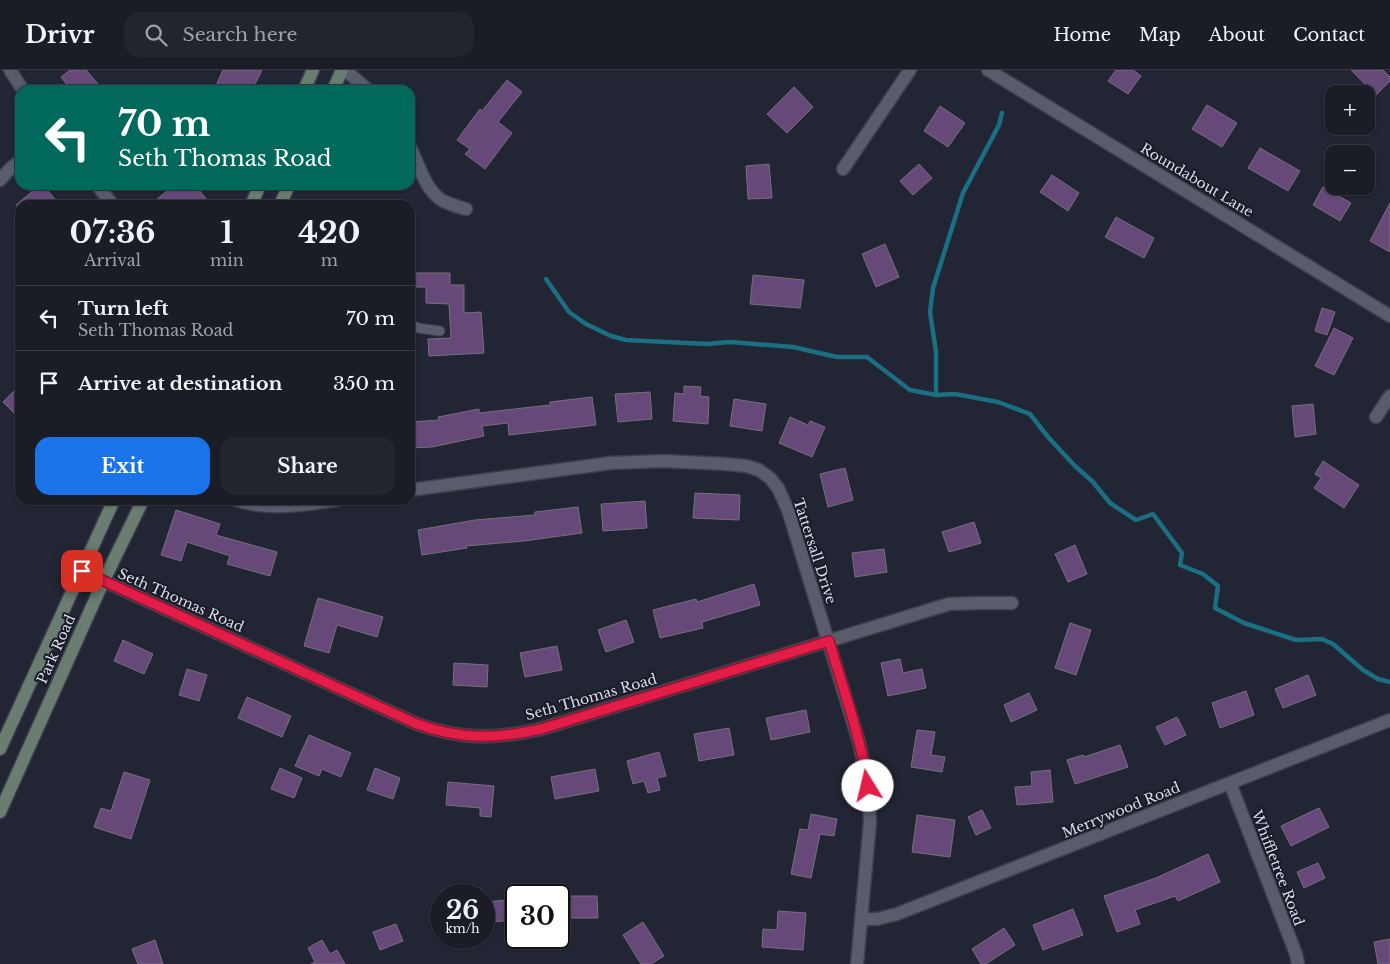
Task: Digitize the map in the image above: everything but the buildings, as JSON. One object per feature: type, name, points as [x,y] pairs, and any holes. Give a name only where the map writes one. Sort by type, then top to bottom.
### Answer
[{"type":"main road","points":[[306,85],[313,70]]},
{"type":"main road","points":[[336,85],[344,70]]},
{"type":"main road","name":"Park Road","points":[[0,749],[112,505]]},
{"type":"main road","name":"Park Road","points":[[0,812],[103,582],[141,505]]},
{"type":"street","points":[[10,70],[20,85]]},
{"type":"street","points":[[344,70],[362,85]]},
{"type":"street","points":[[843,169],[910,70]]},
{"type":"street","name":"Roundabout Lane","points":[[988,70],[1390,316]]},
{"type":"street","points":[[415,157],[435,195],[444,201],[466,209]]},
{"type":"street","points":[[0,180],[15,165]]},
{"type":"street","points":[[101,190],[109,200]]},
{"type":"street","points":[[1376,417],[1390,396]]},
{"type":"street","name":"Tattersall Drive","points":[[415,489],[611,462],[717,463],[746,466],[758,470],[770,478],[778,488],[788,510],[829,641],[865,768],[870,804],[870,822],[857,964]]},
{"type":"street","points":[[259,505],[300,505]]},
{"type":"street","name":"Seth Thomas Road","points":[[82,571],[417,724],[457,735],[485,738],[512,736],[541,729],[949,604],[1012,603]]},
{"type":"street","name":"Merrywood Road","points":[[862,919],[877,919],[897,914],[1390,720]]},
{"type":"street","name":"Whiffletree Road","points":[[1230,783],[1296,954],[1298,964]]},
{"type":"lane","points":[[415,326],[440,331]]},
{"type":"waterway","points":[[936,395],[936,352],[930,312],[933,288],[963,193],[999,125],[1002,113]]},
{"type":"waterway","points":[[546,279],[569,312],[586,324],[611,336],[626,340],[707,344],[730,342],[793,347],[837,357],[867,357],[910,390],[936,395],[955,394],[998,402],[1030,414],[1048,437],[1093,482],[1110,503],[1136,520],[1153,514],[1182,553],[1180,565],[1203,574],[1218,586],[1215,608],[1244,623],[1296,640],[1322,639],[1333,644],[1363,670],[1378,679],[1390,682]]},
{"type":"route","points":[[82,571],[417,724],[457,735],[485,738],[512,736],[541,729],[829,641],[859,742],[868,786]]}]
